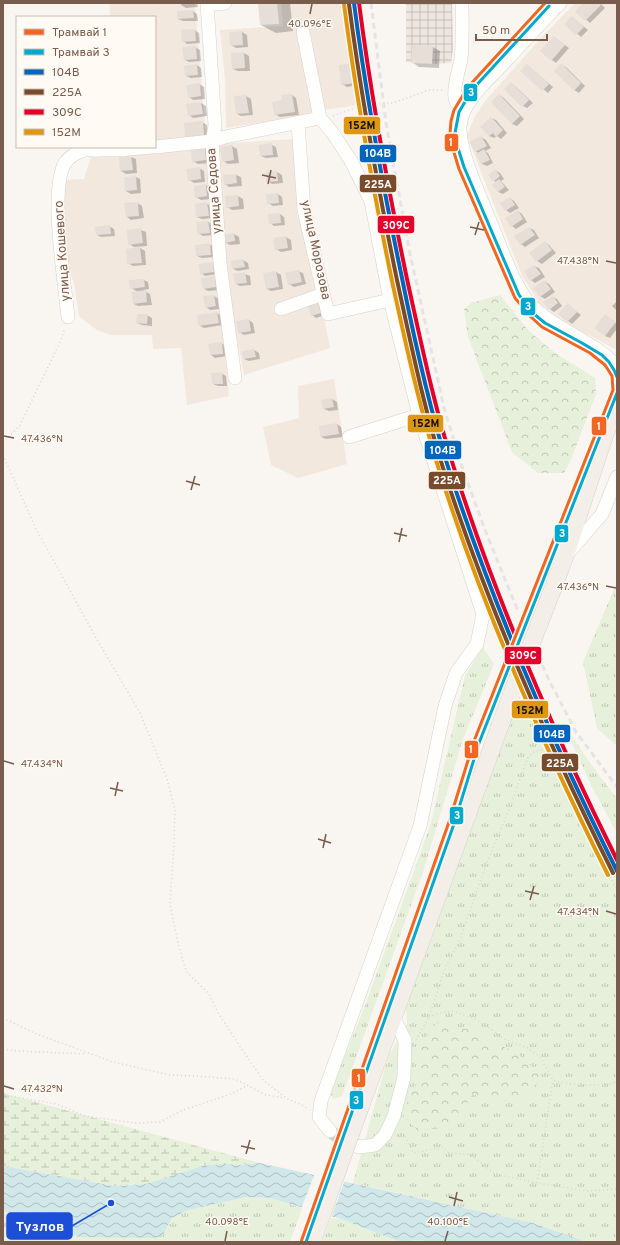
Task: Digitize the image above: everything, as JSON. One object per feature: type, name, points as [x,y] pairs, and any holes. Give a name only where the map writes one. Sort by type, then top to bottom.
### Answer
[{"type":"main road","points":[[312,1242],[393,1016],[512,693],[565,556],[606,431],[617,410]]},
{"type":"street","points":[[207,4],[225,3]]},
{"type":"street","points":[[462,3],[461,59],[455,90],[456,101],[464,110]]},
{"type":"street","points":[[560,3],[476,92],[464,110],[460,126],[463,149],[482,200],[522,293],[530,304],[546,318],[598,349],[617,366]]},
{"type":"street","name":"улица Седова","points":[[207,4],[215,126],[212,141],[220,263],[235,378]]},
{"type":"street","points":[[303,32],[320,118],[332,132],[351,161],[371,201],[390,300],[418,414],[483,614],[477,644],[456,673],[451,686],[445,706],[420,826],[321,1102],[319,1117],[330,1131]]},
{"type":"street","points":[[156,147],[212,141],[225,137],[320,118]]},
{"type":"street","name":"улица Морозова","points":[[298,123],[304,210],[328,314],[390,300]]},
{"type":"street","points":[[85,148],[98,151],[138,148]]},
{"type":"street","name":"улица Кошевого","points":[[68,317],[59,238],[58,203],[60,176],[65,163],[73,155],[85,148]]},
{"type":"street","points":[[281,309],[324,294]]},
{"type":"street","points":[[349,437],[418,414]]},
{"type":"street","points":[[565,556],[602,514],[617,477]]},
{"type":"street","points":[[356,1146],[376,1145],[385,1135],[394,1116],[404,1077],[405,1040],[393,1016]]},
{"type":"path","points":[[320,118],[334,116],[352,109],[383,103],[393,103],[429,90],[455,90]]},
{"type":"path","points":[[3,443],[20,425],[60,342],[68,317]]},
{"type":"path","points":[[3,455],[35,527],[95,636],[140,713],[167,779],[174,810],[174,842],[170,905],[186,971],[209,994],[231,1034],[263,1080],[286,1098],[304,1106],[319,1117]]},
{"type":"path","points":[[405,1048],[412,1047],[429,1017],[446,968],[459,942],[486,865],[510,807],[528,757],[535,751],[545,749],[551,756],[617,890]]},
{"type":"path","points":[[429,1017],[452,1011],[473,1018],[504,1039],[528,1048],[540,1057],[553,1080],[536,1183]]},
{"type":"path","points":[[3,1018],[34,1033],[114,1062],[170,1075],[235,1079],[266,1095],[286,1098]]},
{"type":"path","points":[[3,1049],[16,1051],[90,1054]]},
{"type":"path","points":[[553,1080],[563,1083],[605,1085],[617,1082]]},
{"type":"path","points":[[3,1095],[57,1104],[85,1116],[135,1123],[160,1122],[183,1110],[231,1094],[248,1085]]},
{"type":"path","points":[[385,1135],[406,1137],[413,1153],[443,1147],[447,1152],[471,1155],[495,1174],[536,1183],[587,1191],[617,1189]]},
{"type":"shaded area","points":[[109,3],[195,3],[206,138],[156,144],[156,16],[110,16]]},
{"type":"shaded area","points":[[281,3],[343,3],[358,105],[323,110],[306,26],[297,27],[314,114],[226,128],[225,79],[220,30],[283,26]]},
{"type":"shaded area","points":[[406,3],[452,3],[453,49],[451,63],[432,64],[406,62]]},
{"type":"shaded area","points":[[575,3],[617,3],[617,350],[574,327],[540,304],[522,276],[467,136],[474,118],[486,100],[541,38]]},
{"type":"shaded area","points":[[295,139],[320,298],[330,348],[244,375],[228,292],[216,144]]},
{"type":"shaded area","points":[[206,144],[214,245],[229,396],[187,405],[181,348],[153,349],[152,335],[111,335],[97,330],[79,316],[74,283],[69,270],[63,230],[63,207],[66,180],[84,179],[91,156]]},
{"type":"shaded area","points":[[334,379],[347,464],[298,478],[271,465],[263,427],[299,418],[298,386]]},
{"type":"green space","points":[[500,295],[528,330],[555,353],[595,378],[596,394],[570,462],[564,473],[538,473],[512,452],[468,337],[464,309],[471,303]]},
{"type":"green space","points":[[617,582],[617,746],[597,728],[583,662]]},
{"type":"green space","points":[[483,647],[494,664],[463,739],[423,872],[342,1096],[333,1099],[330,1092],[363,1011],[431,823],[465,676]]},
{"type":"green space","points":[[537,709],[559,761],[617,879],[617,1242],[587,1242],[533,1223],[353,1183],[388,1057],[407,1024],[405,999],[435,930],[511,710],[527,713]]},
{"type":"green space","points":[[561,720],[590,763],[617,799],[617,833],[592,787]]},
{"type":"green space","points":[[438,1022],[470,1030],[518,1054],[540,1074],[530,1098],[504,1101],[472,1094],[455,1126],[418,1131],[403,1115],[411,1092],[421,1077],[421,1049],[430,1030]]},
{"type":"green space","points":[[3,1093],[260,1163],[240,1165],[224,1164],[146,1184],[114,1186],[3,1166]]},
{"type":"green space","points":[[247,1197],[270,1198],[302,1208],[290,1242],[3,1242],[3,1211],[79,1237],[163,1235],[172,1218],[188,1210]]},
{"type":"green space","points":[[331,1218],[341,1219],[400,1242],[322,1242]]},
{"type":"green space","points":[[420,1240],[429,1242],[400,1242]]},
{"type":"water","points":[[260,1163],[533,1223],[587,1242],[429,1242],[420,1240],[400,1242],[341,1219],[270,1198],[247,1197],[188,1210],[172,1218],[163,1235],[155,1238],[79,1237],[3,1211],[3,1166],[114,1186],[146,1184],[203,1166]]},
{"type":"pier","points":[[315,1173],[345,1180],[331,1218],[301,1209]]},
{"type":"building","points":[[258,3],[277,3],[279,24],[260,25]]},
{"type":"building","points":[[583,3],[599,3],[601,5],[585,21],[575,12]]},
{"type":"building","points":[[193,10],[194,18],[177,19],[177,11]]},
{"type":"building","points":[[572,16],[584,27],[576,35],[564,24]]},
{"type":"building","points":[[195,29],[196,41],[182,42],[181,30]]},
{"type":"building","points":[[242,31],[243,45],[230,46],[229,32]]},
{"type":"building","points":[[554,36],[565,45],[551,61],[540,51]]},
{"type":"building","points":[[412,45],[433,46],[432,64],[411,63]]},
{"type":"building","points":[[196,46],[197,59],[184,60],[182,47]]},
{"type":"building","points":[[244,52],[245,68],[232,69],[231,53]]},
{"type":"building","points":[[353,63],[355,83],[341,85],[339,65]]},
{"type":"building","points":[[561,63],[581,83],[574,91],[554,71]]},
{"type":"building","points":[[197,64],[198,75],[185,76],[184,66]]},
{"type":"building","points":[[527,64],[549,84],[542,91],[520,71]]},
{"type":"building","points":[[511,82],[529,100],[522,107],[504,89]]},
{"type":"building","points":[[200,83],[201,96],[188,98],[186,85]]},
{"type":"building","points":[[292,94],[295,112],[274,115],[272,102],[282,100],[282,95]]},
{"type":"building","points":[[499,94],[520,116],[512,124],[491,102]]},
{"type":"building","points":[[246,95],[249,113],[236,114],[234,96]]},
{"type":"building","points":[[201,102],[203,114],[188,116],[186,104]]},
{"type":"building","points":[[491,117],[503,130],[496,137],[493,133],[489,136],[480,127]]},
{"type":"building","points":[[203,121],[204,135],[185,138],[184,123]]},
{"type":"building","points":[[481,136],[487,146],[475,152],[469,142]]},
{"type":"building","points":[[272,143],[273,155],[260,156],[259,145]]},
{"type":"building","points":[[232,145],[234,160],[222,162],[220,147]]},
{"type":"building","points":[[205,147],[206,160],[192,162],[191,149]]},
{"type":"building","points":[[484,149],[490,160],[481,164],[476,154]]},
{"type":"building","points":[[131,156],[133,170],[120,171],[119,157]]},
{"type":"building","points":[[200,167],[201,179],[188,181],[186,169]]},
{"type":"building","points":[[495,169],[500,176],[493,182],[488,175]]},
{"type":"building","points":[[277,171],[278,181],[266,182],[266,172]]},
{"type":"building","points":[[236,174],[237,183],[224,185],[223,175]]},
{"type":"building","points":[[136,176],[137,190],[125,191],[124,177]]},
{"type":"building","points":[[499,179],[505,187],[498,192],[492,185]]},
{"type":"building","points":[[206,184],[207,196],[195,198],[194,186]]},
{"type":"building","points":[[278,193],[279,203],[267,204],[266,194]]},
{"type":"building","points":[[238,195],[239,206],[226,208],[225,196]]},
{"type":"building","points":[[510,197],[515,205],[505,211],[500,203]]},
{"type":"building","points":[[138,202],[139,216],[126,217],[124,203]]},
{"type":"building","points":[[207,202],[209,216],[196,217],[195,204]]},
{"type":"building","points":[[518,210],[523,219],[511,227],[505,218]]},
{"type":"building","points":[[280,213],[281,223],[269,224],[268,214]]},
{"type":"building","points":[[208,221],[210,233],[198,234],[196,222]]},
{"type":"building","points":[[110,225],[111,234],[96,235],[95,227]]},
{"type":"building","points":[[529,227],[535,235],[520,245],[514,236]]},
{"type":"building","points":[[141,228],[143,243],[128,245],[127,230]]},
{"type":"building","points":[[234,233],[235,241],[224,243],[224,235]]},
{"type":"building","points":[[286,236],[288,248],[275,250],[273,238]]},
{"type":"building","points":[[545,241],[552,250],[536,262],[529,253]]},
{"type":"building","points":[[210,243],[211,255],[196,256],[195,245]]},
{"type":"building","points":[[140,247],[142,263],[127,264],[126,249]]},
{"type":"building","points":[[243,259],[245,267],[232,269],[231,261]]},
{"type":"building","points":[[213,262],[214,272],[200,274],[199,264]]},
{"type":"building","points":[[534,265],[541,274],[530,281],[524,271]]},
{"type":"building","points":[[299,270],[302,282],[288,285],[285,273]]},
{"type":"building","points":[[276,271],[279,287],[266,289],[263,273]]},
{"type":"building","points":[[245,272],[247,283],[235,284],[233,274]]},
{"type":"building","points":[[215,276],[216,287],[203,289],[201,278]]},
{"type":"building","points":[[144,279],[145,287],[130,289],[129,280]]},
{"type":"building","points":[[544,280],[551,289],[540,297],[533,288]]},
{"type":"building","points":[[146,290],[147,302],[133,304],[132,292]]},
{"type":"building","points":[[214,295],[216,306],[205,308],[203,296]]},
{"type":"building","points":[[553,296],[558,303],[549,310],[543,302]]},
{"type":"building","points":[[318,303],[321,313],[311,316],[308,306]]},
{"type":"building","points":[[568,303],[577,312],[567,322],[558,314]]},
{"type":"building","points":[[217,312],[219,323],[198,326],[197,315]]},
{"type":"building","points":[[137,314],[148,314],[147,324],[136,323]]},
{"type":"building","points":[[605,314],[616,322],[605,336],[594,328]]},
{"type":"building","points":[[249,319],[251,331],[238,333],[236,321]]},
{"type":"building","points":[[222,342],[223,354],[210,355],[208,344]]},
{"type":"building","points":[[254,349],[256,357],[243,359],[242,351]]},
{"type":"building","points":[[222,372],[223,384],[212,384],[211,373]]},
{"type":"building","points":[[332,398],[334,407],[323,409],[321,400]]},
{"type":"building","points":[[337,423],[339,434],[320,437],[319,426]]},
{"type":"tunnel","points":[[330,1131],[344,1142],[355,1146]]},
{"type":"railway","points":[[371,3],[386,123],[409,249],[444,408],[463,470],[487,535],[518,611]]},
{"type":"railway","points":[[534,647],[576,732],[617,787]]},
{"type":"tram line","name":"1","points":[[301,1242],[449,822],[474,741],[613,390],[612,376],[605,365],[590,353],[542,327],[531,317],[515,298],[459,169],[452,146],[450,133],[451,121],[454,110],[468,87],[545,3]]},
{"type":"tram line","name":"3","points":[[549,6],[472,90],[459,112],[455,133],[457,145],[464,167],[519,295],[534,314],[545,323],[602,355],[609,362],[617,377]]},
{"type":"tram line","name":"3","points":[[306,1242],[454,824],[479,743],[617,393]]},
{"type":"transit line","name":"104В","points":[[354,3],[369,107],[388,210],[417,351],[449,470],[485,573],[526,674],[570,773],[617,871]]},
{"type":"transit line","name":"309С","points":[[359,3],[374,107],[400,245],[428,374],[447,445],[489,568],[528,667],[571,764],[617,860]]},
{"type":"transit line","name":"152М","points":[[344,4],[359,108],[392,281],[408,353],[440,473],[457,525],[495,627],[538,727],[608,875]]},
{"type":"transit line","name":"225А","points":[[349,4],[364,108],[390,246],[418,376],[437,448],[480,574],[500,625],[543,725],[613,873]]},
{"type":"place","name":"Тузлов","points":[[111,1203]]}]
